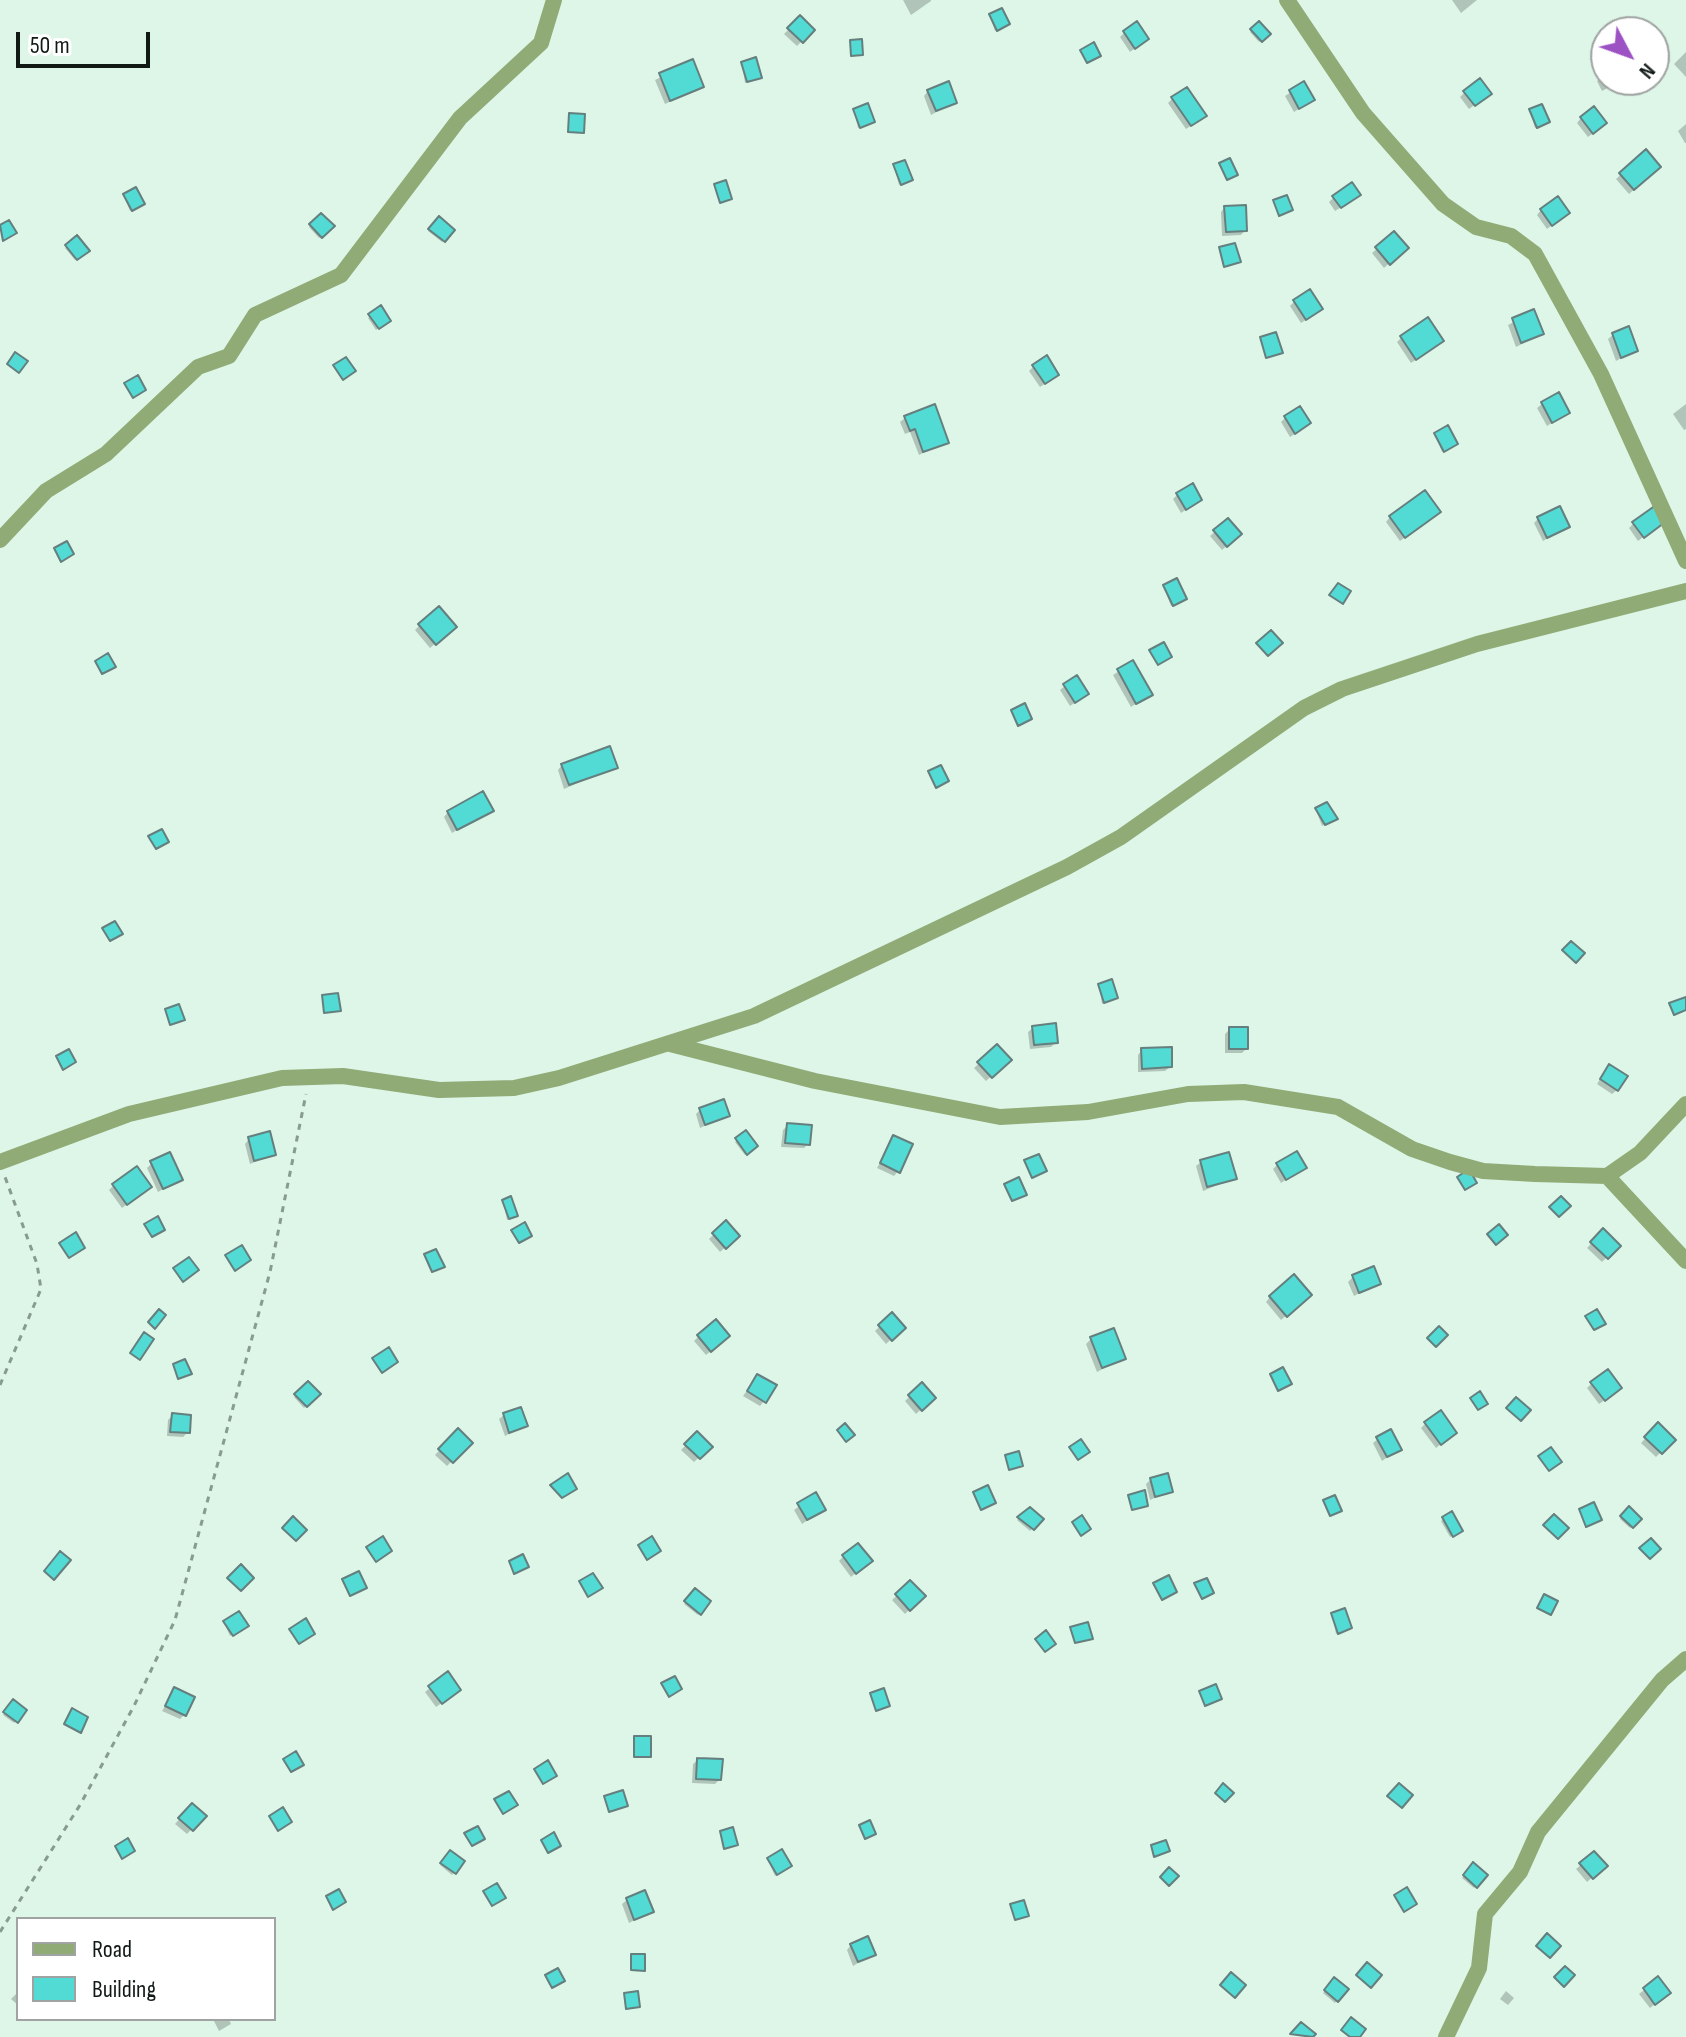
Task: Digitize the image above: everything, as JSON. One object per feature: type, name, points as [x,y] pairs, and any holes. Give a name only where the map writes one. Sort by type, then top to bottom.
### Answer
[{"type":"street","points":[[0,540],[46,491],[106,454],[198,367],[229,356],[255,315],[341,275],[460,118],[541,43],[554,0]]},
{"type":"street","points":[[1287,0],[1363,113],[1443,204],[1476,227],[1511,236],[1535,254],[1601,374],[1686,561]]},
{"type":"street","points":[[0,1162],[129,1114],[212,1092],[310,1075],[343,1076],[439,1090],[514,1088],[559,1078],[754,1016],[974,915],[1121,837],[1304,708],[1342,689],[1477,644],[1686,591]]},
{"type":"street","points":[[669,1043],[815,1081],[1000,1117],[1088,1112],[1188,1094],[1244,1092],[1338,1107],[1412,1149],[1483,1171],[1607,1176],[1640,1153],[1686,1104]]},
{"type":"street","points":[[1607,1176],[1686,1261]]},
{"type":"street","points":[[1446,2037],[1479,1968],[1485,1914],[1520,1872],[1538,1832],[1662,1680],[1686,1659]]},
{"type":"path","points":[[0,1932],[80,1805],[134,1706],[175,1620],[270,1272],[310,1075]]},
{"type":"path","points":[[0,1162],[37,1264],[41,1289],[0,1385]]},
{"type":"building","points":[[1002,8],[1010,24],[997,31],[989,14]]},
{"type":"building","points":[[800,15],[815,30],[803,43],[787,28]]},
{"type":"building","points":[[1137,21],[1149,39],[1135,49],[1123,31]]},
{"type":"building","points":[[1259,21],[1271,34],[1262,42],[1250,29]]},
{"type":"building","points":[[862,39],[863,55],[851,56],[850,40]]},
{"type":"building","points":[[1094,42],[1101,56],[1087,63],[1080,50]]},
{"type":"building","points":[[756,57],[762,78],[747,82],[741,62]]},
{"type":"building","points":[[693,59],[704,87],[670,101],[659,73]]},
{"type":"building","points":[[1480,78],[1492,94],[1475,106],[1463,91]]},
{"type":"building","points":[[949,81],[957,103],[936,111],[927,90]]},
{"type":"building","points":[[1304,81],[1315,100],[1299,109],[1289,90]]},
{"type":"building","points":[[1187,87],[1207,116],[1191,126],[1171,97]]},
{"type":"building","points":[[868,103],[875,122],[860,128],[853,109]]},
{"type":"building","points":[[1542,104],[1550,122],[1537,128],[1529,109]]},
{"type":"building","points":[[1594,106],[1607,123],[1593,134],[1580,117]]},
{"type":"building","points":[[569,113],[585,114],[584,133],[568,132]]},
{"type":"building","points":[[1646,149],[1661,167],[1634,190],[1619,173]]},
{"type":"building","points":[[1230,158],[1238,175],[1227,180],[1219,163]]},
{"type":"building","points":[[905,160],[913,180],[901,185],[893,164]]},
{"type":"building","points":[[726,180],[732,199],[720,203],[714,184]]},
{"type":"building","points":[[1352,182],[1361,195],[1341,208],[1332,196]]},
{"type":"building","points":[[136,187],[145,204],[132,211],[123,194]]},
{"type":"building","points":[[1287,195],[1293,210],[1279,216],[1273,200]]},
{"type":"building","points":[[1558,196],[1570,213],[1552,226],[1540,209]]},
{"type":"building","points":[[1246,205],[1247,231],[1226,232],[1224,206]]},
{"type":"building","points":[[321,213],[335,226],[322,238],[309,224]]},
{"type":"building","points":[[439,216],[455,230],[445,242],[428,229]]},
{"type":"building","points":[[9,220],[17,233],[3,241],[0,225]]},
{"type":"building","points":[[1394,231],[1409,248],[1390,265],[1375,247]]},
{"type":"building","points":[[77,235],[90,251],[77,260],[65,245]]},
{"type":"building","points":[[1235,243],[1241,262],[1224,267],[1219,247]]},
{"type":"building","points":[[1310,289],[1323,309],[1306,320],[1293,300]]},
{"type":"building","points":[[381,305],[391,321],[379,329],[368,314]]},
{"type":"building","points":[[1534,309],[1544,334],[1521,343],[1512,318]]},
{"type":"building","points":[[1428,317],[1444,341],[1416,360],[1400,336]]},
{"type":"building","points":[[1629,326],[1638,351],[1621,358],[1612,333]]},
{"type":"building","points":[[1276,332],[1283,353],[1266,358],[1260,337]]},
{"type":"building","points":[[15,352],[28,361],[19,373],[7,364]]},
{"type":"building","points":[[1047,355],[1059,375],[1045,384],[1032,365]]},
{"type":"building","points":[[346,357],[356,371],[343,380],[333,365]]},
{"type":"building","points":[[138,375],[146,390],[133,398],[124,383]]},
{"type":"building","points":[[1559,392],[1570,413],[1552,423],[1541,402]]},
{"type":"building","points":[[935,404],[949,443],[923,452],[915,429],[910,431],[904,416]]},
{"type":"building","points":[[1300,406],[1311,423],[1295,434],[1284,416]]},
{"type":"building","points":[[1448,425],[1458,444],[1444,452],[1434,433]]},
{"type":"building","points":[[1193,483],[1202,500],[1186,510],[1176,493]]},
{"type":"building","points":[[1425,490],[1441,512],[1405,538],[1389,516]]},
{"type":"building","points":[[1656,505],[1668,520],[1644,538],[1632,522]]},
{"type":"building","points":[[1560,506],[1570,527],[1547,538],[1537,517]]},
{"type":"building","points":[[1228,518],[1242,534],[1227,547],[1213,530]]},
{"type":"building","points":[[67,541],[74,554],[61,562],[54,548]]},
{"type":"building","points":[[1177,578],[1187,599],[1173,606],[1163,585]]},
{"type":"building","points":[[1338,583],[1351,591],[1343,604],[1329,595]]},
{"type":"building","points":[[439,606],[457,627],[436,645],[418,624]]},
{"type":"building","points":[[1271,630],[1283,643],[1268,656],[1256,643]]},
{"type":"building","points":[[1164,642],[1172,657],[1158,665],[1149,650]]},
{"type":"building","points":[[108,653],[116,667],[102,674],[95,661]]},
{"type":"building","points":[[1133,660],[1153,695],[1136,704],[1117,669]]},
{"type":"building","points":[[1077,675],[1089,694],[1075,703],[1063,684]]},
{"type":"building","points":[[1025,703],[1032,719],[1018,726],[1011,710]]},
{"type":"building","points":[[610,746],[618,768],[569,785],[561,764]]},
{"type":"building","points":[[941,765],[949,781],[936,788],[928,771]]},
{"type":"building","points":[[483,791],[494,811],[457,830],[447,811]]},
{"type":"building","points":[[1327,802],[1338,819],[1325,825],[1315,808]]},
{"type":"building","points":[[162,829],[169,842],[156,849],[148,836]]},
{"type":"building","points":[[115,921],[123,934],[110,941],[102,928]]},
{"type":"building","points":[[1571,941],[1585,953],[1576,963],[1562,950]]},
{"type":"building","points":[[1112,979],[1118,998],[1104,1003],[1098,984]]},
{"type":"building","points":[[338,993],[341,1011],[324,1013],[322,995]]},
{"type":"building","points":[[1686,997],[1686,1010],[1674,1015],[1669,1003]]},
{"type":"building","points":[[179,1004],[185,1020],[170,1025],[165,1009]]},
{"type":"building","points":[[1056,1023],[1058,1043],[1034,1045],[1032,1026]]},
{"type":"building","points":[[1229,1027],[1248,1027],[1248,1049],[1229,1049]]},
{"type":"building","points":[[997,1044],[1012,1060],[992,1078],[977,1062]]},
{"type":"building","points":[[1172,1047],[1172,1067],[1142,1069],[1141,1048]]},
{"type":"building","points":[[69,1049],[76,1062],[63,1070],[56,1056]]},
{"type":"building","points":[[1609,1064],[1628,1076],[1618,1091],[1600,1079]]},
{"type":"building","points":[[724,1099],[730,1116],[705,1125],[699,1108]]},
{"type":"building","points":[[787,1123],[812,1125],[810,1145],[785,1143]]},
{"type":"building","points":[[746,1130],[758,1146],[747,1155],[735,1138]]},
{"type":"building","points":[[270,1131],[276,1155],[254,1161],[248,1137]]},
{"type":"building","points":[[893,1135],[913,1144],[900,1173],[880,1163]]},
{"type":"building","points":[[1297,1151],[1307,1168],[1286,1180],[1276,1163]]},
{"type":"building","points":[[170,1152],[183,1180],[163,1189],[150,1161]]},
{"type":"building","points":[[1229,1152],[1237,1179],[1207,1187],[1200,1160]]},
{"type":"building","points":[[1039,1154],[1047,1171],[1032,1178],[1024,1160]]},
{"type":"building","points":[[137,1166],[152,1187],[127,1205],[112,1184]]},
{"type":"building","points":[[1469,1169],[1477,1183],[1465,1190],[1457,1177]]},
{"type":"building","points":[[1019,1177],[1027,1195],[1012,1201],[1004,1184]]},
{"type":"building","points":[[511,1196],[518,1216],[509,1219],[502,1200]]},
{"type":"building","points":[[1561,1196],[1571,1206],[1559,1217],[1549,1207]]},
{"type":"building","points":[[158,1216],[165,1230],[152,1237],[144,1224]]},
{"type":"building","points":[[726,1220],[740,1236],[726,1249],[712,1233]]},
{"type":"building","points":[[525,1222],[532,1236],[519,1243],[511,1230]]},
{"type":"building","points":[[1499,1224],[1508,1235],[1496,1245],[1487,1234]]},
{"type":"building","points":[[1603,1228],[1621,1246],[1608,1259],[1590,1242]]},
{"type":"building","points":[[76,1232],[85,1248],[69,1258],[59,1243]]},
{"type":"building","points":[[242,1245],[251,1260],[235,1271],[225,1255]]},
{"type":"building","points":[[436,1249],[445,1267],[432,1272],[424,1254]]},
{"type":"building","points":[[189,1257],[199,1270],[183,1282],[173,1268]]},
{"type":"building","points":[[1374,1266],[1381,1284],[1359,1293],[1352,1275]]},
{"type":"building","points":[[1294,1274],[1312,1295],[1287,1317],[1269,1296]]},
{"type":"building","points":[[159,1309],[166,1315],[155,1329],[148,1322]]},
{"type":"building","points":[[1597,1309],[1606,1324],[1594,1330],[1585,1316]]},
{"type":"building","points":[[892,1312],[906,1328],[892,1341],[878,1325]]},
{"type":"building","points":[[716,1319],[730,1336],[711,1352],[697,1335]]},
{"type":"building","points":[[1439,1326],[1448,1335],[1436,1347],[1427,1338]]},
{"type":"building","points":[[1114,1328],[1126,1359],[1102,1368],[1090,1337]]},
{"type":"building","points":[[144,1332],[154,1339],[140,1360],[130,1353]]},
{"type":"building","points":[[389,1347],[398,1362],[382,1373],[372,1358]]},
{"type":"building","points":[[185,1359],[192,1374],[178,1379],[173,1364]]},
{"type":"building","points":[[1283,1367],[1292,1384],[1278,1391],[1270,1374]]},
{"type":"building","points":[[1608,1369],[1622,1388],[1605,1401],[1590,1382]]},
{"type":"building","points":[[757,1374],[777,1385],[766,1403],[747,1391]]},
{"type":"building","points":[[308,1381],[321,1394],[307,1407],[294,1394]]},
{"type":"building","points":[[922,1382],[936,1398],[922,1411],[908,1395]]},
{"type":"building","points":[[1480,1391],[1488,1404],[1478,1410],[1470,1398]]},
{"type":"building","points":[[1516,1397],[1531,1410],[1521,1421],[1506,1408]]},
{"type":"building","points":[[521,1407],[528,1426],[509,1433],[503,1413]]},
{"type":"building","points":[[1441,1410],[1457,1433],[1441,1445],[1424,1422]]},
{"type":"building","points":[[172,1413],[191,1415],[190,1433],[170,1432]]},
{"type":"building","points":[[1658,1422],[1676,1440],[1662,1454],[1644,1437]]},
{"type":"building","points":[[845,1423],[855,1435],[846,1442],[837,1430]]},
{"type":"building","points":[[458,1428],[473,1443],[453,1463],[438,1449]]},
{"type":"building","points":[[1391,1429],[1402,1450],[1387,1457],[1376,1437]]},
{"type":"building","points":[[697,1431],[713,1447],[700,1459],[684,1444]]},
{"type":"building","points":[[1081,1439],[1090,1452],[1078,1460],[1069,1447]]},
{"type":"building","points":[[1551,1447],[1562,1462],[1549,1471],[1538,1456]]},
{"type":"building","points":[[1019,1451],[1023,1466],[1009,1470],[1005,1455]]},
{"type":"building","points":[[568,1473],[577,1489],[562,1498],[550,1485]]},
{"type":"building","points":[[1168,1473],[1173,1492],[1155,1497],[1150,1478]]},
{"type":"building","points":[[988,1485],[996,1503],[981,1510],[973,1492]]},
{"type":"building","points":[[1145,1490],[1148,1506],[1132,1510],[1128,1495]]},
{"type":"building","points":[[816,1492],[826,1510],[807,1520],[797,1503]]},
{"type":"building","points":[[1335,1495],[1342,1511],[1330,1516],[1323,1500]]},
{"type":"building","points":[[1594,1502],[1602,1520],[1586,1527],[1579,1509]]},
{"type":"building","points":[[1629,1506],[1642,1519],[1633,1528],[1620,1516]]},
{"type":"building","points":[[1030,1507],[1044,1519],[1034,1530],[1017,1517]]},
{"type":"building","points":[[1452,1511],[1463,1531],[1453,1537],[1442,1517]]},
{"type":"building","points":[[1554,1514],[1569,1528],[1558,1539],[1543,1525]]},
{"type":"building","points":[[1082,1515],[1091,1529],[1081,1536],[1072,1522]]},
{"type":"building","points":[[293,1516],[307,1530],[296,1541],[282,1528]]},
{"type":"building","points":[[383,1536],[392,1551],[376,1562],[366,1547]]},
{"type":"building","points":[[652,1536],[661,1551],[647,1560],[638,1545]]},
{"type":"building","points":[[1651,1538],[1661,1549],[1650,1559],[1639,1548]]},
{"type":"building","points":[[858,1543],[873,1561],[856,1574],[842,1555]]},
{"type":"building","points":[[60,1551],[71,1560],[54,1580],[44,1571]]},
{"type":"building","points":[[523,1554],[529,1567],[514,1574],[509,1561]]},
{"type":"building","points":[[241,1564],[254,1578],[241,1591],[227,1578]]},
{"type":"building","points":[[359,1571],[367,1588],[350,1596],[342,1579]]},
{"type":"building","points":[[593,1573],[603,1588],[588,1597],[579,1581]]},
{"type":"building","points":[[1169,1575],[1177,1592],[1162,1600],[1153,1583]]},
{"type":"building","points":[[1207,1578],[1214,1593],[1202,1599],[1194,1583]]},
{"type":"building","points":[[910,1580],[926,1596],[910,1611],[895,1594]]},
{"type":"building","points":[[695,1588],[711,1601],[701,1615],[684,1601]]},
{"type":"building","points":[[1544,1594],[1558,1601],[1551,1615],[1537,1608]]},
{"type":"building","points":[[1345,1608],[1352,1628],[1338,1634],[1331,1613]]},
{"type":"building","points":[[239,1611],[249,1626],[233,1636],[223,1621]]},
{"type":"building","points":[[306,1618],[315,1634],[299,1644],[289,1629]]},
{"type":"building","points":[[1088,1622],[1093,1639],[1075,1643],[1070,1627]]},
{"type":"building","points":[[1046,1630],[1056,1644],[1045,1652],[1035,1639]]},
{"type":"building","points":[[448,1671],[461,1690],[442,1704],[428,1686]]},
{"type":"building","points":[[675,1676],[682,1689],[669,1697],[661,1683]]},
{"type":"building","points":[[1216,1684],[1222,1699],[1205,1706],[1199,1691]]},
{"type":"building","points":[[174,1687],[195,1697],[186,1716],[165,1706]]},
{"type":"building","points":[[884,1688],[890,1706],[876,1711],[870,1693]]},
{"type":"building","points":[[13,1699],[27,1710],[18,1723],[3,1712]]},
{"type":"building","points":[[72,1708],[88,1717],[81,1733],[64,1724]]},
{"type":"building","points":[[634,1736],[651,1736],[651,1757],[634,1757]]},
{"type":"building","points":[[296,1751],[304,1765],[291,1772],[283,1759]]},
{"type":"building","points":[[697,1758],[723,1759],[721,1780],[696,1779]]},
{"type":"building","points":[[548,1760],[557,1776],[543,1784],[534,1769]]},
{"type":"building","points":[[1223,1783],[1234,1793],[1225,1802],[1215,1793]]},
{"type":"building","points":[[1399,1783],[1413,1795],[1402,1808],[1387,1796]]},
{"type":"building","points":[[623,1790],[628,1806],[609,1812],[604,1796]]},
{"type":"building","points":[[509,1791],[518,1805],[503,1814],[494,1799]]},
{"type":"building","points":[[192,1803],[207,1816],[193,1831],[178,1818]]},
{"type":"building","points":[[283,1807],[292,1822],[278,1831],[269,1816]]},
{"type":"building","points":[[870,1820],[876,1834],[865,1839],[859,1825]]},
{"type":"building","points":[[478,1826],[485,1839],[472,1846],[464,1833]]},
{"type":"building","points":[[733,1827],[738,1845],[724,1849],[720,1831]]},
{"type":"building","points":[[554,1832],[561,1846],[548,1853],[541,1840]]},
{"type":"building","points":[[128,1838],[135,1851],[122,1859],[115,1846]]},
{"type":"building","points":[[1166,1840],[1170,1851],[1154,1857],[1151,1845]]},
{"type":"building","points":[[782,1849],[792,1866],[777,1875],[767,1858]]},
{"type":"building","points":[[450,1850],[465,1861],[456,1874],[440,1863]]},
{"type":"building","points":[[1594,1851],[1608,1866],[1593,1879],[1579,1863]]},
{"type":"building","points":[[1473,1862],[1488,1875],[1477,1888],[1463,1875]]},
{"type":"building","points":[[1169,1867],[1179,1876],[1169,1886],[1160,1877]]},
{"type":"building","points":[[497,1883],[506,1898],[492,1906],[483,1891]]},
{"type":"building","points":[[1407,1887],[1417,1904],[1404,1912],[1394,1895]]},
{"type":"building","points":[[339,1889],[346,1902],[333,1910],[326,1896]]},
{"type":"building","points":[[645,1890],[654,1912],[634,1920],[626,1898]]},
{"type":"building","points":[[1024,1900],[1029,1916],[1015,1920],[1010,1904]]},
{"type":"building","points":[[1547,1933],[1561,1946],[1550,1958],[1536,1946]]},
{"type":"building","points":[[868,1936],[876,1955],[858,1962],[850,1944]]},
{"type":"building","points":[[631,1954],[645,1954],[645,1971],[631,1970]]},
{"type":"building","points":[[1367,1962],[1382,1975],[1371,1988],[1356,1975]]},
{"type":"building","points":[[1565,1966],[1575,1975],[1564,1987],[1554,1977]]},
{"type":"building","points":[[558,1968],[565,1981],[552,1988],[545,1975]]},
{"type":"building","points":[[1231,1972],[1246,1985],[1235,1998],[1220,1985]]},
{"type":"building","points":[[1658,1976],[1671,1993],[1655,2005],[1643,1988]]},
{"type":"building","points":[[1334,1977],[1349,1989],[1338,2002],[1324,1990]]},
{"type":"building","points":[[638,1991],[640,2007],[626,2009],[624,1993]]},
{"type":"building","points":[[1351,2017],[1366,2029],[1360,2037],[1350,2037],[1341,2030]]},
{"type":"building","points":[[1301,2022],[1316,2034],[1313,2037],[1290,2034]]}]
